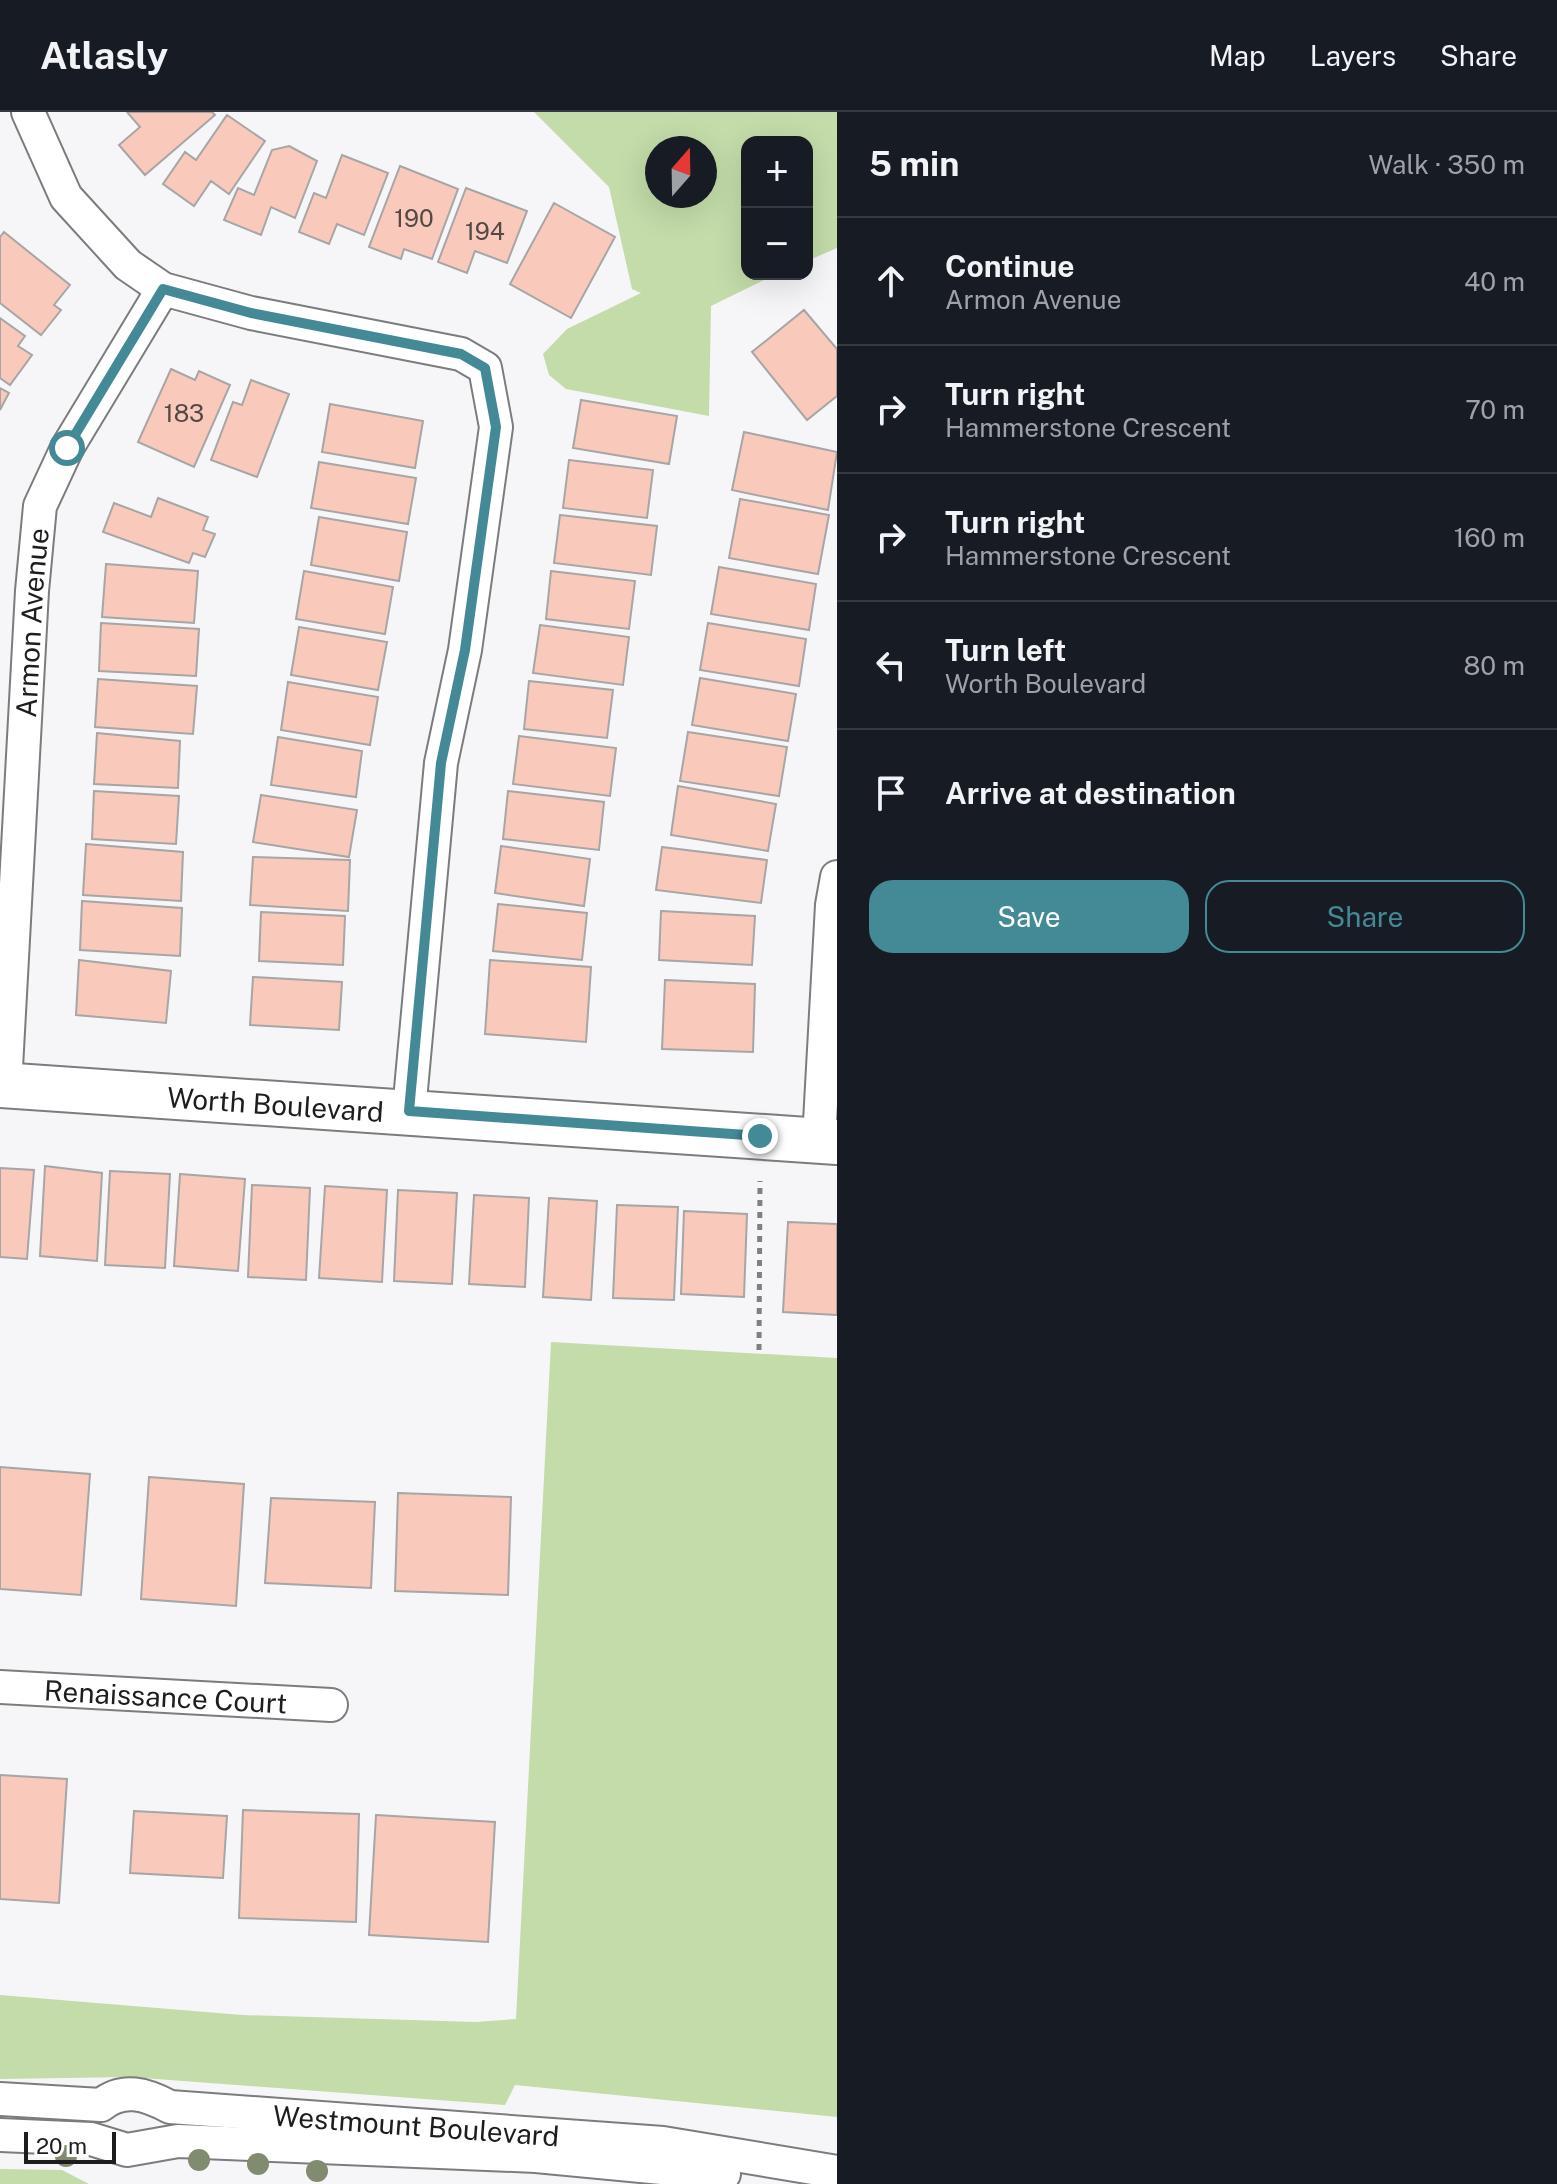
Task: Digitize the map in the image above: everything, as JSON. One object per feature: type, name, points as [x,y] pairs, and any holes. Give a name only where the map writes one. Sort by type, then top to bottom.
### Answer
[{"type":"street","points":[[28,112],[66,197],[128,265],[163,289],[251,313],[461,354],[485,368],[496,427],[479,563],[435,805],[409,1111]]},
{"type":"street","name":"Armon Avenue","points":[[2,1086],[32,591],[40,506],[67,448],[163,289]]},
{"type":"street","points":[[828,1141],[837,877]]},
{"type":"street","name":"Worth Boulevard","points":[[2,1086],[828,1141]]},
{"type":"street","name":"Renaissance Court","points":[[0,1687],[331,1705]]},
{"type":"street","name":"Westmount Boulevard","points":[[0,2099],[101,2105],[113,2095],[132,2093],[170,2107],[663,2143],[837,2172]]},
{"type":"street","name":"Westmount Boulevard","points":[[0,2135],[91,2139],[127,2150],[178,2141],[536,2156],[699,2170],[782,2184]]},
{"type":"path","points":[[759,1350],[760,1181]]},
{"type":"green space","points":[[534,112],[837,112],[837,248],[813,258],[813,136],[741,136],[741,280],[764,280],[711,306],[709,416],[566,389],[549,375],[543,354],[567,329],[641,293],[632,289],[609,187]]},
{"type":"green space","points":[[551,1342],[837,1358],[837,2117],[515,2085],[505,2105],[130,2077],[0,2079],[0,1995],[242,2015],[476,2022],[516,2019]]},
{"type":"green space","points":[[0,2169],[62,2170],[89,2184],[0,2184]]},
{"type":"building","points":[[127,112],[212,112],[215,115],[145,175],[119,145],[140,127]]},
{"type":"building","points":[[227,115],[265,141],[229,194],[211,181],[194,206],[163,184],[185,152],[196,160]]},
{"type":"building","points":[[289,146],[317,161],[295,218],[271,207],[261,235],[224,220],[238,188],[254,195],[272,150]]},
{"type":"building","points":[[342,155],[388,173],[364,235],[337,224],[329,244],[299,232],[314,193],[326,198]]},
{"type":"building","points":[[400,166],[458,189],[432,259],[404,249],[401,259],[369,247]]},
{"type":"building","points":[[466,188],[527,211],[507,263],[475,251],[467,273],[438,262]]},
{"type":"building","points":[[554,203],[615,237],[571,318],[510,284]]},
{"type":"building","points":[[4,232],[70,285],[54,305],[61,310],[41,335],[0,303],[0,237]]},
{"type":"building","points":[[804,310],[837,349],[837,396],[807,420],[752,352]]},
{"type":"building","points":[[0,318],[25,336],[18,346],[32,355],[10,385],[0,378]]},
{"type":"building","points":[[171,369],[195,380],[199,371],[230,385],[194,467],[138,442]]},
{"type":"building","points":[[251,380],[289,394],[257,477],[211,460],[233,402],[242,405]]},
{"type":"building","points":[[0,388],[9,393],[0,410]]},
{"type":"building","points":[[581,400],[677,416],[669,464],[573,448]]},
{"type":"building","points":[[330,404],[423,421],[415,468],[322,452]]},
{"type":"building","points":[[744,432],[837,452],[828,510],[732,490]]},
{"type":"building","points":[[569,460],[653,470],[647,518],[563,508]]},
{"type":"building","points":[[319,462],[416,478],[408,524],[311,508]]},
{"type":"building","points":[[158,498],[208,517],[203,530],[215,534],[205,557],[193,553],[189,563],[103,532],[114,503],[151,517]]},
{"type":"building","points":[[740,499],[829,515],[818,574],[729,558]]},
{"type":"building","points":[[560,515],[657,526],[651,575],[554,563]]},
{"type":"building","points":[[319,517],[407,532],[399,581],[311,565]]},
{"type":"building","points":[[106,564],[198,571],[194,623],[102,617]]},
{"type":"building","points":[[719,567],[816,584],[809,630],[711,614]]},
{"type":"building","points":[[304,571],[393,587],[385,634],[296,619]]},
{"type":"building","points":[[551,571],[635,581],[629,629],[546,619]]},
{"type":"building","points":[[101,623],[199,629],[196,676],[99,671]]},
{"type":"building","points":[[708,623],[806,639],[799,686],[700,670]]},
{"type":"building","points":[[540,625],[629,637],[623,685],[533,673]]},
{"type":"building","points":[[299,627],[387,642],[378,690],[291,675]]},
{"type":"building","points":[[700,678],[796,694],[788,741],[692,725]]},
{"type":"building","points":[[98,679],[197,686],[193,734],[95,727]]},
{"type":"building","points":[[529,681],[613,690],[607,738],[524,729]]},
{"type":"building","points":[[288,682],[378,697],[370,745],[281,730]]},
{"type":"building","points":[[688,732],[787,747],[779,796],[680,781]]},
{"type":"building","points":[[97,733],[180,741],[178,788],[94,784]]},
{"type":"building","points":[[519,736],[616,748],[610,796],[513,784]]},
{"type":"building","points":[[278,737],[362,751],[356,797],[271,785]]},
{"type":"building","points":[[678,786],[776,804],[768,851],[671,835]]},
{"type":"building","points":[[94,791],[179,796],[176,844],[92,839]]},
{"type":"building","points":[[508,791],[604,802],[599,850],[503,839]]},
{"type":"building","points":[[261,795],[357,810],[349,857],[253,842]]},
{"type":"building","points":[[86,844],[183,852],[181,901],[83,895]]},
{"type":"building","points":[[501,846],[590,859],[584,906],[495,893]]},
{"type":"building","points":[[662,847],[767,860],[761,903],[656,890]]},
{"type":"building","points":[[253,857],[350,860],[348,911],[250,905]]},
{"type":"building","points":[[82,901],[182,908],[180,956],[80,950]]},
{"type":"building","points":[[498,904],[587,913],[582,960],[493,951]]},
{"type":"building","points":[[661,911],[755,916],[752,965],[659,960]]},
{"type":"building","points":[[261,912],[345,916],[343,965],[259,961]]},
{"type":"building","points":[[79,960],[171,971],[166,1023],[76,1015]]},
{"type":"building","points":[[490,960],[591,967],[586,1042],[485,1034]]},
{"type":"building","points":[[253,977],[342,982],[339,1030],[250,1025]]},
{"type":"building","points":[[665,980],[755,984],[753,1052],[662,1049]]},
{"type":"building","points":[[45,1166],[102,1173],[97,1261],[40,1256]]},
{"type":"building","points":[[0,1168],[34,1170],[27,1259],[0,1257]]},
{"type":"building","points":[[110,1171],[170,1174],[165,1268],[105,1265]]},
{"type":"building","points":[[180,1174],[245,1179],[238,1271],[174,1266]]},
{"type":"building","points":[[252,1185],[310,1188],[306,1280],[248,1277]]},
{"type":"building","points":[[325,1186],[387,1190],[382,1282],[319,1278]]},
{"type":"building","points":[[398,1190],[457,1193],[452,1284],[394,1281]]},
{"type":"building","points":[[474,1195],[529,1198],[525,1287],[469,1284]]},
{"type":"building","points":[[549,1198],[597,1201],[591,1300],[543,1297]]},
{"type":"building","points":[[617,1205],[678,1207],[674,1300],[613,1298]]},
{"type":"building","points":[[684,1211],[747,1214],[744,1297],[681,1294]]},
{"type":"building","points":[[788,1222],[837,1224],[837,1315],[783,1312]]},
{"type":"building","points":[[0,1467],[90,1474],[81,1595],[0,1589]]},
{"type":"building","points":[[149,1477],[244,1484],[236,1606],[141,1599]]},
{"type":"building","points":[[398,1493],[511,1497],[508,1595],[395,1591]]},
{"type":"building","points":[[271,1498],[375,1502],[371,1588],[265,1583]]},
{"type":"building","points":[[0,1775],[67,1779],[59,1903],[0,1899]]},
{"type":"building","points":[[243,1810],[359,1814],[356,1922],[239,1918]]},
{"type":"building","points":[[134,1811],[227,1816],[223,1878],[130,1873]]},
{"type":"building","points":[[376,1815],[495,1822],[488,1942],[369,1935]]},
{"type":"route","points":[[67,448],[163,289],[251,313],[461,354],[485,368],[496,427],[465,650],[441,763],[409,1111],[760,1136]]}]
